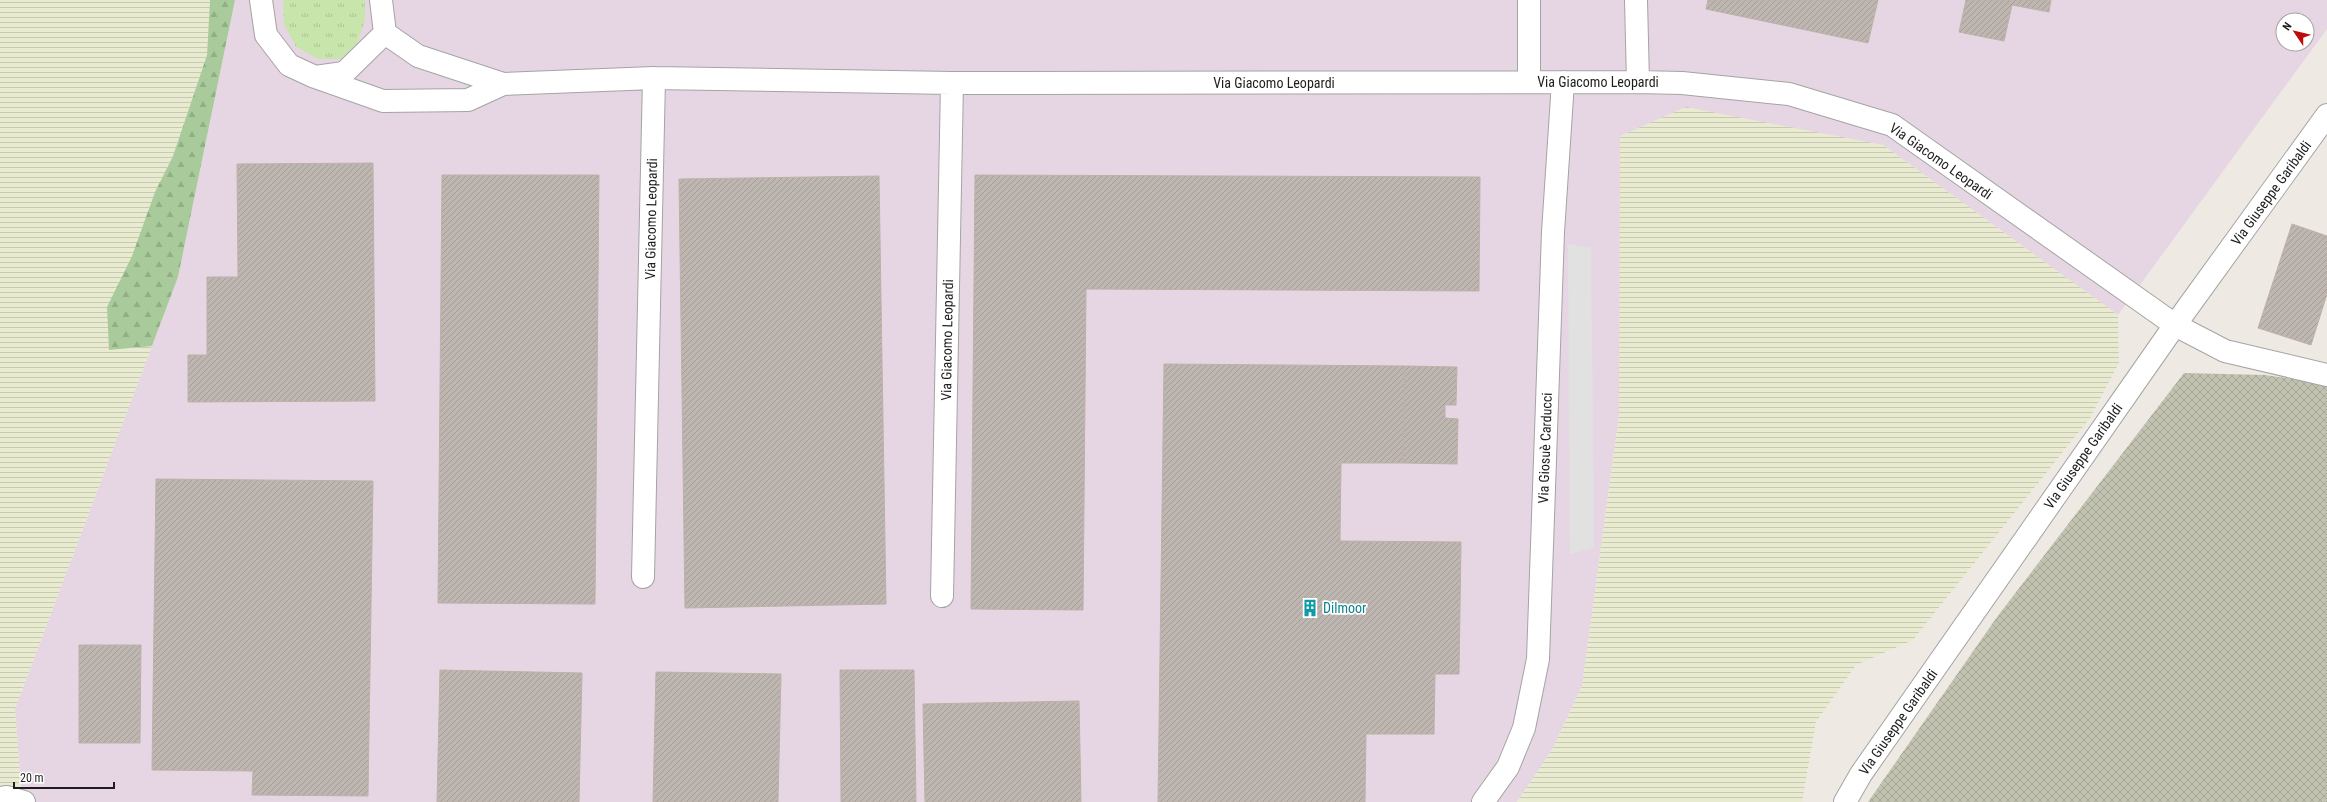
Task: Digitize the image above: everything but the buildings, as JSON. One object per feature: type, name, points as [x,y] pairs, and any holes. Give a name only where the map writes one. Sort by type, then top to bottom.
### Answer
[{"type":"street","name":"Via Giacomo Leopardi","points":[[261,0],[266,35],[289,65],[315,77],[383,101],[468,100],[503,84]]},
{"type":"street","points":[[315,77],[344,73],[365,55],[385,33],[381,0]]},
{"type":"street","points":[[1529,0],[1529,82]]},
{"type":"street","points":[[1636,0],[1638,82]]},
{"type":"street","name":"Via Giacomo Leopardi","points":[[385,33],[418,56],[503,84],[654,78],[952,83],[1638,82],[1682,83],[1789,94],[1892,125],[2175,325],[2225,351],[2327,375]]},
{"type":"street","name":"Via Giacomo Leopardi","points":[[643,577],[654,78]]},
{"type":"street","name":"Via Giosuè Carducci","points":[[1483,802],[1508,767],[1524,728],[1538,659],[1554,232],[1563,82]]},
{"type":"street","name":"Via Giacomo Leopardi","points":[[942,596],[952,83]]},
{"type":"street","name":"Via Giuseppe Garibaldi","points":[[1845,802],[1861,774],[2175,325],[2327,115]]},
{"type":"street","points":[[0,798],[7,797],[24,802]]},
{"type":"shaded area","points":[[0,0],[210,0],[207,55],[173,156],[155,192],[133,256],[110,350],[152,346],[15,709],[22,802],[0,802]]},
{"type":"shaded area","points":[[235,0],[2327,0],[2327,29],[2315,45],[2315,12],[2275,12],[2275,52],[2310,52],[2118,315],[1883,145],[1619,416],[1582,686],[1553,748],[1517,802],[22,802],[15,709],[178,277]]},
{"type":"shaded area","points":[[1686,107],[1883,145],[2118,315],[2119,363],[2090,418],[1913,640],[1856,665],[1816,722],[1802,802],[1517,802],[1553,748],[1582,686],[1619,416],[1620,136]]},
{"type":"shaded area","points":[[1568,244],[1591,248],[1594,548],[1570,554]]},
{"type":"shaded area","points":[[2184,373],[2265,375],[2327,384],[2327,802],[1868,802],[1997,617]]},
{"type":"green space","points":[[210,0],[235,0],[178,277],[152,346],[109,350],[107,307],[132,256],[155,192],[173,156],[207,55]]},
{"type":"green space","points":[[283,0],[365,0],[365,20],[357,44],[340,59],[318,59],[296,47],[284,24]]},
{"type":"place","name":"Dilmoor","points":[[1310,608]]}]
